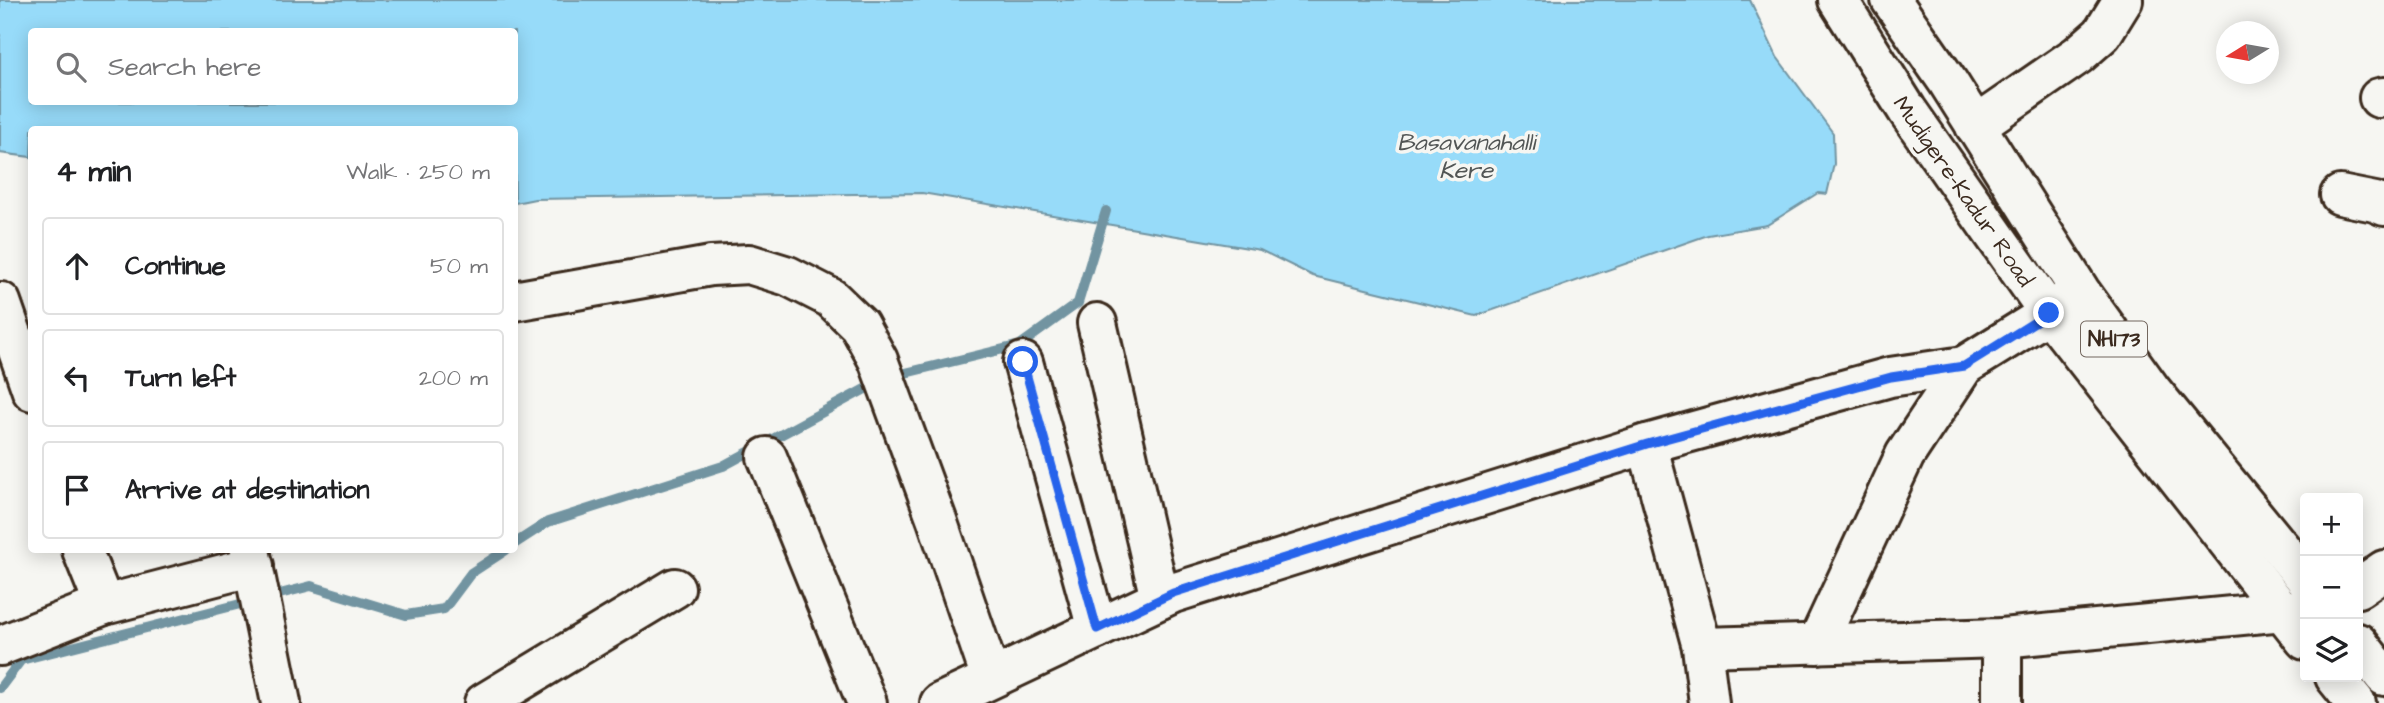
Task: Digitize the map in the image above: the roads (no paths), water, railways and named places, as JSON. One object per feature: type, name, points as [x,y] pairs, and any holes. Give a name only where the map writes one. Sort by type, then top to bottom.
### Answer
[{"type":"main road","name":"Mudigere-Kadur Road","points":[[1838,0],[1907,110],[2049,313],[2297,620]]},
{"type":"main road","name":"Mudigere-Kadur Road","points":[[1891,0],[1948,82],[2080,291],[2151,391],[2300,572]]},
{"type":"main road","points":[[1975,126],[2086,48],[2102,34],[2123,0]]},
{"type":"main road","points":[[2340,195],[2384,206]]},
{"type":"main road","points":[[518,300],[711,265],[749,264],[788,276],[831,298],[859,325],[885,379],[992,678]]},
{"type":"main road","points":[[940,703],[1173,593],[1647,444],[1891,377],[1964,366],[2080,291]]},
{"type":"main road","points":[[1,302],[28,380]]},
{"type":"main road","points":[[1097,323],[1160,599]]},
{"type":"main road","points":[[1023,362],[1097,629]]},
{"type":"main road","points":[[1816,644],[1905,455],[1964,366]]},
{"type":"main road","points":[[1647,444],[1702,647],[1709,703]]},
{"type":"main road","points":[[767,457],[867,703]]},
{"type":"main road","points":[[83,553],[104,605]]},
{"type":"main road","points":[[2363,585],[2384,570]]},
{"type":"main road","points":[[0,646],[104,605],[256,578],[281,703]]},
{"type":"main road","points":[[485,703],[675,588]]},
{"type":"main road","points":[[1702,647],[2002,638],[2297,620]]},
{"type":"main road","points":[[2002,638],[2002,703]]},
{"type":"main road","points":[[2363,649],[2384,676]]},
{"type":"main road","points":[[2339,682],[2356,703]]},
{"type":"water","name":"Basavanahalli Kere","points":[[0,0],[1750,0],[1777,57],[1833,133],[1834,164],[1827,194],[1818,193],[1767,225],[1708,235],[1476,316],[1313,276],[1260,250],[922,193],[535,199],[518,202],[518,126],[28,126],[28,157],[0,153]]},
{"type":"waterway","points":[[893,376],[1020,345],[1078,303],[1106,211]]},
{"type":"waterway","points":[[518,541],[548,522],[723,466],[878,382]]},
{"type":"waterway","points":[[268,597],[311,586],[406,615],[444,609],[471,573],[501,553]]},
{"type":"waterway","points":[[0,688],[21,660],[252,601]]}]
